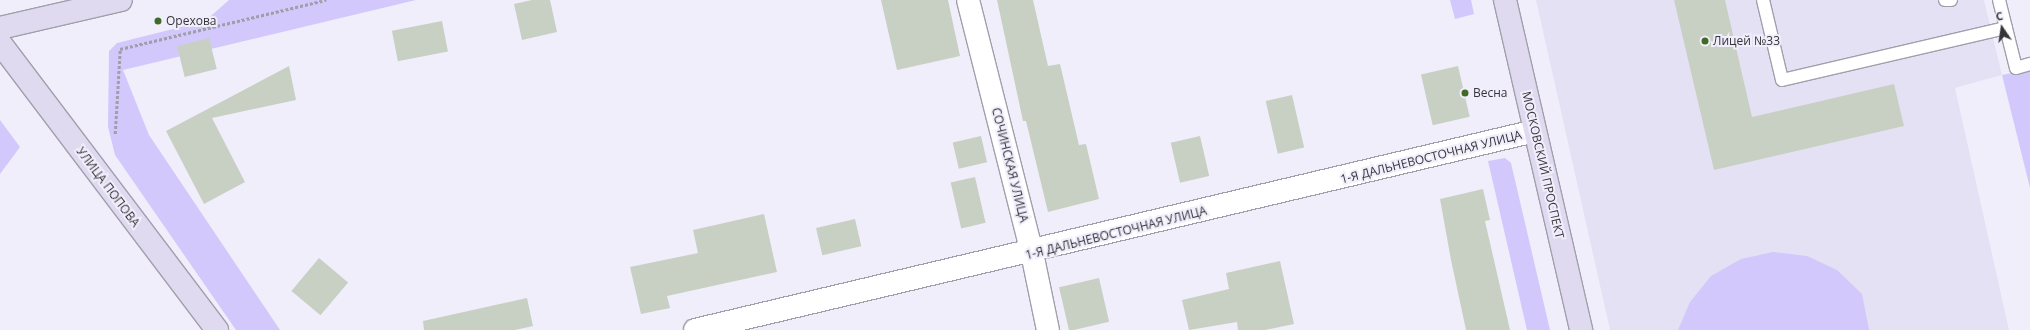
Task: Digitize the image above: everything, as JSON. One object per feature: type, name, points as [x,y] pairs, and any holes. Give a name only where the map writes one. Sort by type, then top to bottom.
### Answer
[{"type":"street","points":[[0,28],[121,0]]},
{"type":"street","name":"СОЧИНСКАЯ УЛИЦА","points":[[968,0],[1032,253],[1048,330]]},
{"type":"street","name":"МОСКОВСКИЙ ПРОСПЕКТ","points":[[1505,0],[1582,330]]},
{"type":"street","name":"УЛИЦА ПОПОВА","points":[[0,43],[217,330]]},
{"type":"street","name":"1-Я ДАЛЬНЕВОСТОЧНАЯ УЛИЦА","points":[[695,330],[1032,253],[1535,132]]},
{"type":"lane","points":[[1763,0],[1782,80],[2006,28]]},
{"type":"lane","points":[[1945,0],[1951,0]]},
{"type":"lane","points":[[1999,0],[2016,68],[2030,64]]},
{"type":"path","points":[[115,134],[120,49],[326,0]]},
{"type":"shaded area","points":[[229,0],[416,0],[123,70],[149,135],[280,330],[236,330],[115,155],[108,127],[109,51],[117,43],[205,21]]},
{"type":"shaded area","points":[[1450,0],[1471,0],[1474,14],[1455,19]]},
{"type":"shaded area","points":[[1536,0],[1984,0],[2002,75],[1955,88],[2009,330],[1610,330]]},
{"type":"shaded area","points":[[2030,69],[2030,188],[2002,75]]},
{"type":"shaded area","points":[[0,120],[20,147],[0,174]]},
{"type":"shaded area","points":[[1505,158],[1511,163],[1550,330],[1527,330],[1488,161]]},
{"type":"shaded area","points":[[1773,252],[1807,256],[1837,270],[1862,294],[1869,330],[1678,330],[1690,302],[1711,276],[1741,259]]},
{"type":"building","points":[[532,0],[550,0],[557,32],[522,40],[514,4]]},
{"type":"building","points":[[881,0],[948,0],[960,56],[897,70]]},
{"type":"building","points":[[997,0],[1033,0],[1048,66],[1060,64],[1079,145],[1086,144],[1099,199],[1048,212],[1026,121],[1023,121]]},
{"type":"building","points":[[1674,0],[1725,0],[1752,117],[1894,84],[1904,126],[1714,170]]},
{"type":"building","points":[[442,21],[448,51],[398,61],[392,31]]},
{"type":"building","points":[[209,38],[217,69],[185,77],[177,46]]},
{"type":"building","points":[[289,66],[296,100],[212,118],[245,182],[204,204],[166,131]]},
{"type":"building","points":[[1458,66],[1470,117],[1433,125],[1421,75]]},
{"type":"building","points":[[1292,95],[1304,148],[1278,154],[1266,101]]},
{"type":"building","points":[[981,136],[987,162],[959,169],[953,143]]},
{"type":"building","points":[[1200,136],[1209,176],[1180,183],[1171,143]]},
{"type":"building","points":[[975,177],[986,223],[961,228],[951,183]]},
{"type":"building","points":[[1483,189],[1490,220],[1485,221],[1510,330],[1466,330],[1451,260],[1440,199]]},
{"type":"building","points":[[764,214],[777,272],[667,296],[670,308],[641,314],[630,267],[698,253],[693,230]]},
{"type":"building","points":[[855,219],[861,246],[822,255],[816,228]]},
{"type":"building","points":[[319,258],[348,282],[320,315],[291,291]]},
{"type":"building","points":[[1280,261],[1294,324],[1265,330],[1238,330],[1237,322],[1189,330],[1182,300],[1229,289],[1226,273]]},
{"type":"building","points":[[1099,278],[1109,322],[1069,330],[1059,287]]},
{"type":"building","points":[[527,298],[533,326],[515,330],[424,330],[423,321]]},
{"type":"place","name":"Орехова","points":[[158,21]]},
{"type":"place","name":"Лицей №33","points":[[1705,41]]},
{"type":"place","name":"Весна","points":[[1465,93]]}]
